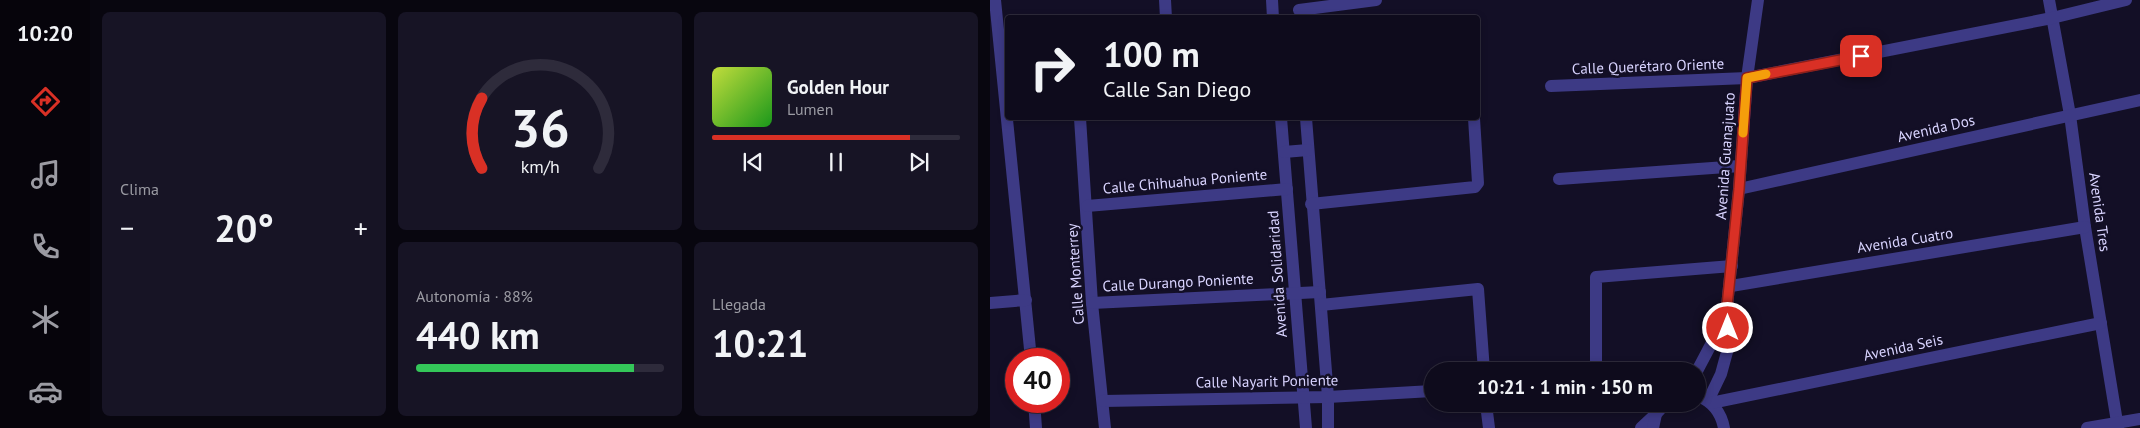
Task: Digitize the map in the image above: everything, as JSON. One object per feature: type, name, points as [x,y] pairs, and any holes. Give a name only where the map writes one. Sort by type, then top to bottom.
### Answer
[{"type":"street","points":[[995,0],[1005,90]]},
{"type":"street","points":[[1165,0],[1166,15]]},
{"type":"street","points":[[1272,0],[1273,15]]},
{"type":"street","points":[[1299,9],[1376,0]]},
{"type":"street","name":"Avenida Guanajuato","points":[[1702,362],[1726,316],[1731,286],[1747,78],[1758,0]]},
{"type":"street","name":"Avenida Tres","points":[[2049,0],[2070,115],[2085,227],[2117,425]]},
{"type":"street","name":"Calle Querétaro Oriente","points":[[1551,86],[1747,78],[2052,18],[2126,0]]},
{"type":"street","name":"Avenida Dos","points":[[1739,189],[2140,100]]},
{"type":"street","points":[[1008,120],[1030,348]]},
{"type":"street","name":"Calle Monterrey","points":[[1080,120],[1092,303],[1105,428]]},
{"type":"street","name":"Avenida Solidaridad","points":[[1281,120],[1306,428]]},
{"type":"street","points":[[1306,120],[1311,204],[1328,397],[1328,428]]},
{"type":"street","points":[[1311,204],[1475,187],[1478,183],[1474,120]]},
{"type":"street","points":[[1284,152],[1308,150]]},
{"type":"street","points":[[1559,179],[1740,166]]},
{"type":"street","name":"Calle Chihuahua Poniente","points":[[1086,206],[1287,189]]},
{"type":"street","name":"Avenida Cuatro","points":[[1731,286],[2085,227]]},
{"type":"street","points":[[1596,362],[1596,277],[1732,266]]},
{"type":"street","points":[[1320,299],[1478,289],[1483,362]]},
{"type":"street","name":"Calle Durango Poniente","points":[[1092,303],[1295,293],[1320,299]]},
{"type":"street","points":[[990,303],[1026,300]]},
{"type":"street","name":"Avenida Guanajuato","points":[[1706,398],[1727,357],[1730,341],[1726,316]]},
{"type":"street","name":"Avenida Seis","points":[[1706,400],[2101,323]]},
{"type":"street","name":"Calle Nayarit Poniente","points":[[1102,401],[1328,397],[1424,391]]},
{"type":"street","points":[[1706,401],[1720,414],[1724,428]]},
{"type":"street","points":[[1487,412],[1489,428]]},
{"type":"street","points":[[1035,413],[1036,428]]},
{"type":"street","points":[[1641,428],[1656,414]]},
{"type":"street","points":[[1653,428],[1656,414]]},
{"type":"street","points":[[2087,428],[2117,425],[2140,419]]},
{"type":"slow traffic","points":[[1743,133],[1747,78],[1766,74]]},
{"type":"route","points":[[1728,328],[1726,316],[1731,286],[1747,78],[1861,56]]}]
